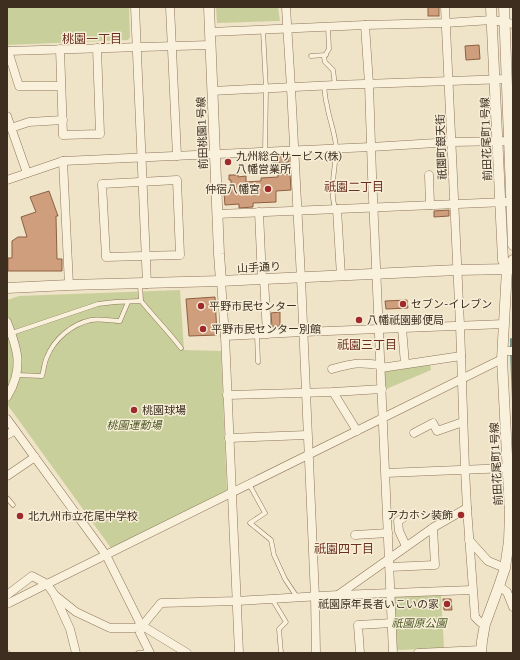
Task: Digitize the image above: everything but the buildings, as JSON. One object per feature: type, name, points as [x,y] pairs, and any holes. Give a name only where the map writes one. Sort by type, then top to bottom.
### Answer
[{"type":"street","points":[[135,7],[146,256],[144,284]]},
{"type":"street","points":[[170,7],[177,156]]},
{"type":"street","name":"前田桃園1号線","points":[[209,7],[221,281]]},
{"type":"street","points":[[286,7],[301,278],[316,653]]},
{"type":"street","name":"祇園町銀天街","points":[[445,7],[460,325],[466,508],[475,617],[480,622],[485,624]]},
{"type":"street","name":"前田花尾町1号線","points":[[481,651],[485,624],[508,566],[512,514],[508,468],[507,353],[504,324],[510,269],[503,260],[491,7]]},
{"type":"street","name":"前田花尾町1号線","points":[[504,7],[509,23],[507,79],[511,140],[513,245]]},
{"type":"street","points":[[210,32],[492,20],[509,23]]},
{"type":"street","points":[[365,25],[369,84],[393,653]]},
{"type":"street","points":[[61,86],[19,86],[7,51],[210,45]]},
{"type":"street","points":[[60,50],[63,135],[100,134],[97,48]]},
{"type":"street","points":[[212,92],[335,85],[507,79]]},
{"type":"street","points":[[7,116],[27,173]]},
{"type":"street","points":[[11,128],[29,122],[62,120]]},
{"type":"street","points":[[7,180],[64,161],[511,140]]},
{"type":"street","points":[[64,161],[69,285]]},
{"type":"street","points":[[429,175],[430,205]]},
{"type":"street","points":[[178,180],[180,255],[146,256],[106,258],[102,184],[178,180]]},
{"type":"street","points":[[217,214],[511,202]]},
{"type":"street","points":[[336,209],[341,276]]},
{"type":"street","points":[[259,212],[267,334]]},
{"type":"street","points":[[510,269],[513,260]]},
{"type":"street","name":"山手通り","points":[[7,288],[510,269]]},
{"type":"street","points":[[221,281],[228,395],[239,653]]},
{"type":"street","points":[[7,322],[17,351],[18,363],[17,375],[13,388],[7,397]]},
{"type":"street","points":[[225,336],[504,324]]},
{"type":"street","points":[[402,328],[405,364]]},
{"type":"street","points":[[10,603],[308,456],[461,379],[507,353]]},
{"type":"street","points":[[332,369],[350,364],[365,363],[381,366],[461,356]]},
{"type":"street","points":[[228,395],[382,389]]},
{"type":"street","points":[[333,392],[357,431]]},
{"type":"street","points":[[7,419],[106,555],[142,626],[187,653]]},
{"type":"street","points":[[414,433],[433,423],[437,431],[463,422]]},
{"type":"street","points":[[7,435],[15,430]]},
{"type":"street","points":[[229,438],[307,435]]},
{"type":"street","points":[[7,476],[35,457]]},
{"type":"street","points":[[386,473],[508,468]]},
{"type":"street","points":[[338,595],[406,546],[466,508]]},
{"type":"street","points":[[403,518],[398,521],[399,531],[406,546]]},
{"type":"street","points":[[390,568],[435,565],[433,528]]},
{"type":"street","points":[[355,535],[388,533]]},
{"type":"street","points":[[469,540],[488,561],[508,566]]},
{"type":"street","points":[[7,595],[32,576],[48,584],[70,629],[76,653]]},
{"type":"street","points":[[499,586],[507,592],[513,607]]},
{"type":"street","points":[[150,652],[140,633],[142,626],[161,603],[472,590]]},
{"type":"street","points":[[54,594],[76,612],[110,628],[135,628],[142,626]]},
{"type":"street","points":[[360,653],[358,625],[392,623]]},
{"type":"street","points":[[418,653],[481,651]]},
{"type":"lane","points":[[328,27],[329,49],[324,58],[325,62],[333,70],[335,85]]},
{"type":"lane","points":[[263,30],[266,89],[265,152]]},
{"type":"lane","points":[[311,56],[326,55]]},
{"type":"lane","points":[[324,86],[326,104],[335,135],[336,148],[332,200],[336,209]]},
{"type":"lane","points":[[144,284],[141,301],[181,348]]},
{"type":"lane","points":[[12,333],[98,304],[141,301]]},
{"type":"lane","points":[[17,375],[42,376],[46,358],[53,345],[63,335],[76,326],[92,320],[120,321],[128,302]]},
{"type":"lane","points":[[257,334],[258,362]]},
{"type":"lane","points":[[249,484],[265,513],[250,523],[271,540],[274,555],[285,579],[297,597]]},
{"type":"lane","points":[[7,498],[12,505]]},
{"type":"lane","points":[[272,599],[286,622],[279,629],[281,653]]},
{"type":"lane","points":[[138,653],[150,652]]},
{"type":"green space","points":[[7,7],[129,7],[130,37],[128,40],[7,45]]},
{"type":"green space","points":[[216,7],[278,7],[280,21],[217,23]]},
{"type":"green space","name":"桃園運動場","points":[[180,290],[184,350],[221,351],[227,492],[111,548],[7,404],[7,300],[19,296]]},
{"type":"green space","points":[[430,362],[431,370],[384,390],[383,370]]},
{"type":"green space","name":"祇園原公園","points":[[441,594],[444,648],[399,650],[396,648],[394,599],[396,596]]},
{"type":"waterway","points":[[511,339],[511,348]]},
{"type":"waterway","points":[[511,352],[513,401]]},
{"type":"place","name":"九州総合サービス(株) 八幡営業所","points":[[228,162]]},
{"type":"place","name":"仲宿八幡宮","points":[[268,189]]},
{"type":"place","name":"セブン-イレブン","points":[[403,304]]},
{"type":"place","name":"平野市民センター","points":[[201,306]]},
{"type":"place","name":"八幡祇園郵便局","points":[[359,320]]},
{"type":"place","name":"平野市民センター別館","points":[[203,329]]},
{"type":"place","name":"桃園球場","points":[[134,410]]},
{"type":"place","name":"アカホシ装飾","points":[[461,515]]},
{"type":"place","name":"北九州市立花尾中学校","points":[[20,516]]},
{"type":"place","name":"祇園原年長者いこいの家","points":[[447,604]]},
{"type":"district","name":"桃園一丁目","points":[[92,38]]},
{"type":"district","name":"祇園二丁目","points":[[354,186]]},
{"type":"district","name":"祇園三丁目","points":[[367,344]]},
{"type":"district","name":"祇園四丁目","points":[[344,548]]}]
